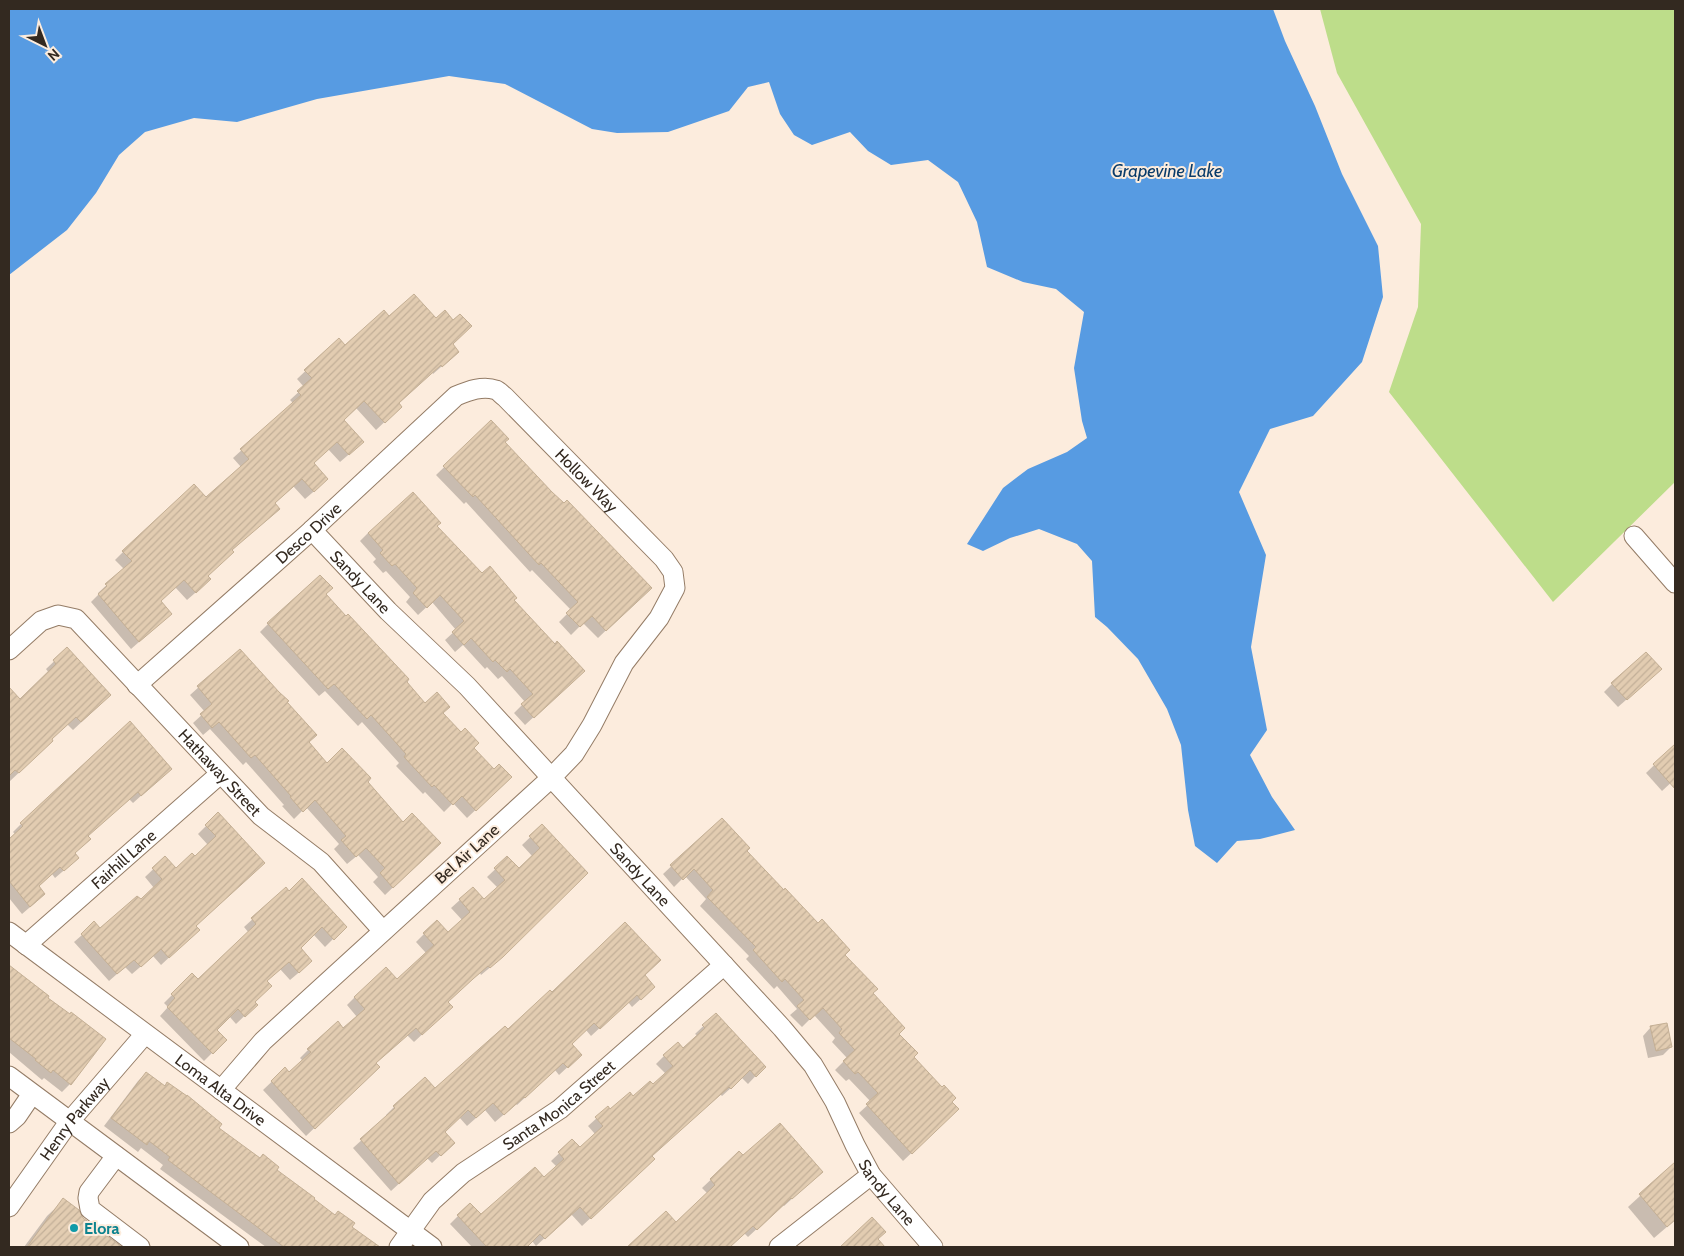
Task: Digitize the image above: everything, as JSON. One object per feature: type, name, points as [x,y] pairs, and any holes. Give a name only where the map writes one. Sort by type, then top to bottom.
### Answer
[{"type":"street","name":"Desco Drive","points":[[136,685],[312,530],[456,396],[470,390],[483,388]]},
{"type":"street","name":"Hollow Way","points":[[483,388],[496,390],[505,397],[664,559],[673,572],[675,588]]},
{"type":"street","name":"Sandy Lane","points":[[312,530],[388,611],[467,686],[550,779],[782,1028],[813,1065],[835,1102],[854,1145],[871,1175],[933,1247]]},
{"type":"street","points":[[1634,536],[1675,583]]},
{"type":"street","name":"Bel Air Lane","points":[[221,1090],[263,1041],[550,779],[574,754],[592,725],[624,663],[659,618],[675,588]]},
{"type":"street","name":"Hathaway Street","points":[[9,650],[41,621],[58,615],[76,619],[261,816],[321,862],[383,931]]},
{"type":"street","name":"Fairhill Lane","points":[[26,945],[220,774]]},
{"type":"street","name":"Loma Alta Drive","points":[[9,932],[432,1247]]},
{"type":"street","name":"Santa Monica Street","points":[[399,1247],[432,1201],[463,1174],[560,1109],[724,965]]},
{"type":"street","name":"Henry Parkway","points":[[9,1207],[69,1122],[145,1034]]},
{"type":"street","points":[[9,1076],[239,1247]]},
{"type":"street","points":[[9,1123],[32,1094]]},
{"type":"street","points":[[116,1156],[89,1192],[90,1209],[140,1247]]},
{"type":"street","points":[[780,1247],[871,1175]]},
{"type":"green space","points":[[1320,9],[1675,9],[1675,482],[1553,602],[1389,392],[1418,307],[1421,224],[1337,73]]},
{"type":"water","name":"Grapevine Lake","points":[[9,9],[1273,9],[1342,174],[1378,246],[1383,297],[1362,362],[1313,416],[1270,429],[1239,492],[1266,555],[1251,647],[1267,730],[1250,755],[1272,797],[1295,830],[1260,839],[1237,841],[1217,863],[1195,846],[1188,810],[1181,745],[1167,709],[1138,659],[1095,617],[1092,561],[1077,544],[1039,529],[1010,538],[983,551],[967,544],[1003,488],[1028,469],[1067,452],[1087,438],[1082,421],[1074,368],[1084,312],[1056,289],[1023,282],[987,267],[977,222],[958,182],[928,160],[891,165],[868,151],[850,132],[812,145],[794,135],[780,114],[769,82],[748,87],[729,111],[668,132],[617,133],[592,129],[505,84],[449,76],[317,99],[237,122],[194,118],[145,132],[119,155],[96,193],[67,230],[9,275]]},
{"type":"building","points":[[414,294],[436,318],[445,310],[453,320],[460,314],[472,326],[453,344],[459,352],[442,367],[441,365],[399,403],[402,407],[385,423],[364,401],[344,420],[364,442],[349,455],[337,442],[314,463],[328,479],[314,492],[302,479],[275,503],[280,509],[232,550],[234,552],[208,576],[211,579],[196,593],[184,580],[161,601],[172,614],[139,642],[98,594],[107,586],[105,584],[132,561],[122,551],[194,484],[206,497],[249,459],[240,449],[301,395],[297,391],[312,378],[304,370],[339,338],[345,345],[384,310],[389,316]]},
{"type":"building","points":[[491,420],[509,439],[505,442],[552,492],[564,503],[567,500],[652,588],[606,631],[592,616],[580,627],[566,613],[578,602],[541,563],[539,565],[475,495],[473,497],[443,466]]},
{"type":"building","points":[[413,492],[441,523],[437,526],[482,573],[490,566],[517,598],[514,600],[555,644],[557,641],[585,671],[534,718],[521,704],[533,694],[510,669],[507,672],[495,660],[493,662],[471,638],[464,645],[452,632],[464,621],[440,595],[427,608],[413,593],[417,588],[395,564],[392,566],[380,553],[383,550],[368,533]]},
{"type":"building","points":[[320,575],[333,588],[326,594],[346,616],[348,614],[409,679],[407,682],[425,703],[437,692],[450,707],[443,713],[461,732],[465,728],[479,743],[474,748],[494,769],[499,764],[512,777],[476,811],[462,796],[453,805],[434,785],[432,787],[404,757],[406,754],[371,715],[367,719],[334,684],[328,689],[267,623]]},
{"type":"building","points":[[67,647],[111,695],[81,722],[76,717],[19,773],[15,770],[9,776],[9,687],[20,699],[56,664],[53,660]]},
{"type":"building","points":[[240,649],[289,701],[287,702],[317,735],[309,742],[327,763],[342,748],[371,778],[368,782],[403,822],[412,813],[441,843],[393,888],[380,873],[385,868],[366,848],[356,857],[341,840],[346,836],[315,800],[303,812],[255,755],[251,758],[219,722],[212,728],[200,714],[212,704],[197,686]]},
{"type":"building","points":[[1646,652],[1662,669],[1627,700],[1611,683]]},
{"type":"building","points":[[130,721],[172,769],[141,796],[138,792],[88,836],[91,839],[75,853],[79,858],[64,871],[60,867],[39,886],[45,894],[30,907],[9,881],[9,839],[23,826],[20,823]]},
{"type":"building","points":[[1675,744],[1675,789],[1653,764]]},
{"type":"building","points":[[218,812],[265,863],[196,926],[200,930],[169,958],[161,949],[141,967],[134,960],[117,974],[81,934],[94,921],[100,928],[137,896],[141,899],[162,879],[152,868],[165,856],[176,868],[192,853],[195,856],[216,836],[205,825]]},
{"type":"building","points":[[722,818],[750,848],[747,851],[784,890],[785,888],[818,923],[822,919],[850,950],[845,955],[878,989],[873,993],[905,1028],[899,1034],[918,1053],[914,1057],[942,1087],[944,1085],[956,1098],[952,1102],[959,1109],[912,1154],[866,1104],[878,1093],[858,1072],[855,1074],[843,1061],[855,1050],[839,1033],[842,1029],[823,1008],[810,1020],[797,1006],[804,1000],[785,979],[782,982],[753,950],[756,947],[707,897],[713,890],[694,869],[683,880],[670,865]]},
{"type":"building","points":[[542,824],[588,873],[503,957],[490,968],[488,966],[448,1002],[453,1007],[422,1035],[416,1028],[376,1063],[380,1067],[315,1129],[271,1081],[285,1067],[289,1072],[311,1052],[307,1049],[338,1021],[343,1028],[365,1009],[354,997],[386,967],[397,979],[434,945],[423,933],[437,920],[448,932],[470,912],[459,899],[473,887],[484,899],[505,880],[494,868],[507,856],[519,868],[540,848],[529,836]]},
{"type":"building","points":[[302,878],[347,927],[334,940],[322,927],[301,948],[312,961],[299,973],[289,962],[267,981],[272,986],[255,1002],[258,1005],[245,1017],[238,1009],[217,1030],[227,1040],[213,1054],[167,1007],[175,998],[171,994],[192,973],[198,979],[256,924],[251,918],[286,887],[289,891]]},
{"type":"building","points":[[625,922],[661,960],[645,975],[655,987],[641,1000],[637,995],[600,1029],[594,1023],[572,1044],[582,1055],[568,1068],[563,1063],[504,1115],[493,1103],[476,1118],[468,1110],[445,1132],[455,1143],[441,1156],[436,1151],[399,1184],[360,1139],[395,1108],[393,1106],[425,1077],[435,1088],[505,1026],[508,1029],[550,990],[552,992]]},
{"type":"building","points":[[9,965],[49,996],[48,998],[70,1014],[71,1012],[106,1039],[71,1085],[53,1070],[51,1073],[9,1038]]},
{"type":"building","points":[[716,1013],[766,1067],[756,1077],[750,1070],[731,1089],[729,1087],[652,1156],[655,1159],[591,1219],[580,1207],[545,1239],[540,1234],[527,1247],[487,1247],[457,1215],[470,1203],[481,1214],[535,1167],[544,1177],[564,1159],[558,1152],[572,1139],[580,1147],[603,1126],[595,1117],[608,1106],[610,1109],[630,1092],[633,1096],[650,1081],[653,1084],[673,1066],[663,1055],[678,1042],[683,1048],[705,1028],[702,1025]]},
{"type":"building","points":[[1667,1023],[1672,1047],[1656,1051],[1650,1026]]},
{"type":"building","points":[[146,1072],[165,1086],[167,1082],[187,1095],[222,1124],[219,1128],[260,1158],[263,1154],[279,1167],[277,1170],[335,1215],[338,1211],[355,1223],[352,1227],[380,1247],[284,1247],[168,1160],[170,1157],[149,1141],[147,1145],[111,1118]]},
{"type":"building","points":[[780,1123],[823,1172],[791,1198],[757,1230],[753,1226],[730,1247],[627,1247],[666,1211],[676,1222],[715,1185],[710,1179],[739,1151],[743,1155]]},
{"type":"building","points":[[1675,1162],[1675,1220],[1667,1227],[1639,1194]]},
{"type":"building","name":"Elora","points":[[63,1198],[79,1210],[83,1218],[122,1247],[27,1247]]},
{"type":"building","points":[[872,1217],[886,1232],[878,1239],[885,1247],[840,1247]]},
{"type":"place","name":"Elora","points":[[74,1228]]}]
